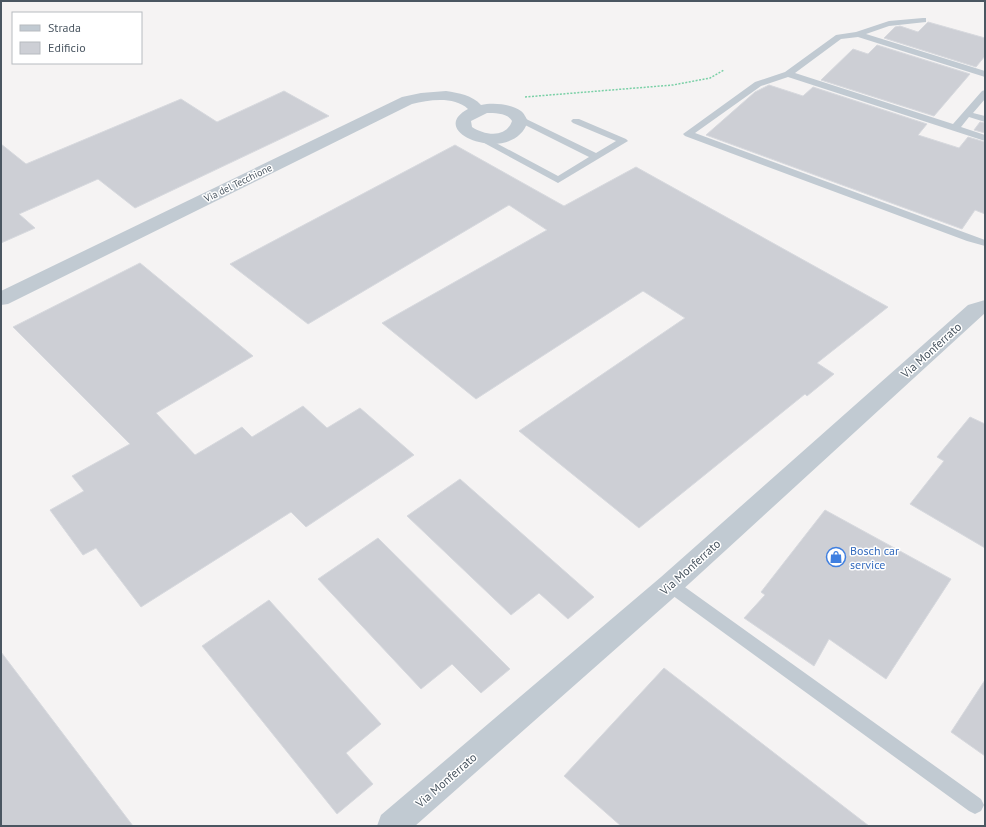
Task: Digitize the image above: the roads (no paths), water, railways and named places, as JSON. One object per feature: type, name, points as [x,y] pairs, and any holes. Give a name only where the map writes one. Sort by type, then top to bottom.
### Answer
[{"type":"street","name":"Via del Tecchione","points":[[1,299],[407,100],[421,97],[456,98],[469,101],[477,110]]},
{"type":"street","points":[[487,108],[502,109],[515,114],[520,119],[521,125],[512,135],[491,139],[480,138],[465,130],[463,124],[464,119],[469,114],[477,110],[487,108]]},
{"type":"street","name":"Via Monferrato","points":[[392,826],[670,585],[976,310],[985,306]]},
{"type":"lane","points":[[923,20],[899,21],[882,24],[858,34],[839,37],[788,74],[758,84],[688,134],[985,243]]},
{"type":"lane","points":[[858,34],[985,74]]},
{"type":"lane","points":[[788,74],[985,138]]},
{"type":"lane","points":[[955,128],[985,93]]},
{"type":"lane","points":[[967,114],[985,120]]},
{"type":"lane","points":[[520,119],[596,157]]},
{"type":"lane","points":[[480,138],[558,180],[623,141],[576,121]]},
{"type":"lane","points":[[670,585],[975,805]]},
{"type":"place","name":"Bosch car service","points":[[836,557]]}]
